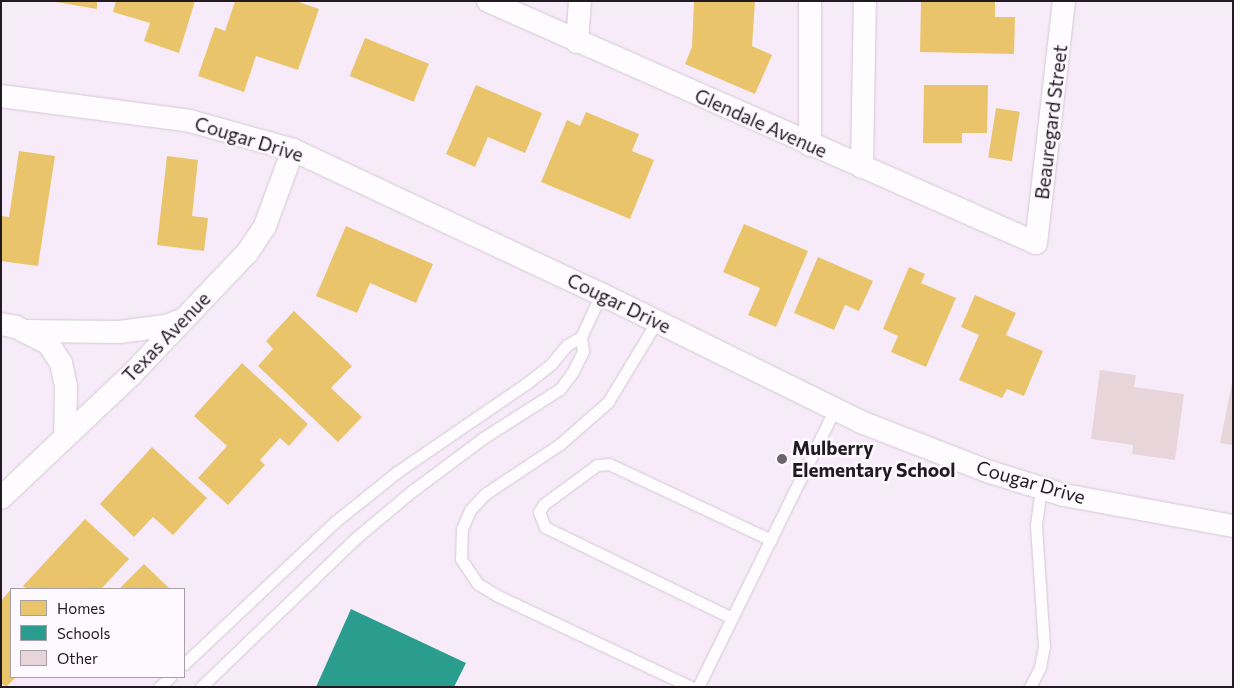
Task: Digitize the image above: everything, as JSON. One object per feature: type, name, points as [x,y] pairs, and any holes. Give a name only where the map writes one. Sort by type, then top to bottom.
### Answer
[{"type":"street","name":"Glendale Avenue","points":[[488,1],[810,145],[1036,243]]},
{"type":"street","points":[[577,42],[580,1]]},
{"type":"street","points":[[810,1],[810,145]]},
{"type":"street","points":[[862,167],[865,1]]},
{"type":"street","name":"Beauregard Street","points":[[1036,243],[1064,1]]},
{"type":"street","name":"Cougar Drive","points":[[1,96],[190,121],[293,150],[601,294],[835,409],[981,468],[1041,487],[1233,526]]},
{"type":"street","name":"Texas Avenue","points":[[1,498],[65,438],[184,320],[247,253],[265,226],[293,150]]},
{"type":"street","points":[[24,331],[119,332],[166,326],[184,320]]},
{"type":"street","points":[[1,324],[24,331],[48,343],[61,363],[66,387],[65,438]]},
{"type":"lane","points":[[201,687],[357,537],[412,491],[483,438],[560,389],[572,373],[582,351],[581,337],[601,294]]},
{"type":"lane","points":[[657,321],[608,402],[560,444],[485,494],[470,510],[462,529],[461,559],[469,574],[492,592],[691,687]]},
{"type":"lane","points":[[185,663],[336,521],[397,472],[527,383],[551,364],[567,345],[581,337]]},
{"type":"lane","points":[[698,687],[835,409]]},
{"type":"lane","points":[[732,618],[545,527],[539,512],[544,504],[597,465],[609,464],[771,540]]},
{"type":"lane","points":[[1030,687],[1040,667],[1044,646],[1036,524],[1041,487]]},
{"type":"lane","points":[[159,687],[169,678]]},
{"type":"building: Homes","points":[[50,1],[97,1],[97,9]]},
{"type":"building: Homes","points":[[116,1],[195,1],[179,53],[144,41],[150,23],[113,12]]},
{"type":"building: Homes","points":[[235,1],[296,1],[319,9],[298,70],[256,56],[244,92],[198,76],[215,27],[225,31]]},
{"type":"building: Homes","points":[[694,1],[755,1],[752,46],[772,55],[755,94],[685,64],[692,47]]},
{"type":"building: Homes","points":[[921,1],[995,1],[995,17],[1015,17],[1014,54],[920,52]]},
{"type":"building: Homes","points":[[365,38],[429,64],[414,102],[350,76]]},
{"type":"building: Homes","points":[[476,85],[542,113],[525,153],[488,137],[475,167],[446,154]]},
{"type":"building: Homes","points":[[924,85],[988,85],[987,133],[962,133],[962,143],[923,143]]},
{"type":"building: Homes","points":[[996,108],[1020,112],[1012,161],[988,157]]},
{"type":"building: Homes","points":[[586,112],[639,134],[632,151],[654,160],[630,219],[541,182],[567,120],[580,126]]},
{"type":"building: Homes","points":[[19,151],[55,156],[38,266],[1,261],[1,216],[9,217]]},
{"type":"building: Homes","points":[[167,156],[198,160],[192,216],[208,218],[204,251],[157,245]]},
{"type":"building: Homes","points":[[744,224],[808,251],[776,327],[748,315],[760,288],[723,272]]},
{"type":"building: Homes","points":[[346,226],[433,264],[416,303],[370,283],[357,313],[316,296]]},
{"type":"building: Homes","points":[[818,257],[873,281],[859,311],[845,305],[834,330],[794,313]]},
{"type":"building: Homes","points":[[909,267],[925,274],[921,283],[956,298],[926,367],[891,352],[898,336],[883,329]]},
{"type":"building: Homes","points":[[975,295],[1016,313],[1006,335],[1043,351],[1024,396],[1007,389],[1002,398],[959,380],[979,335],[961,327]]},
{"type":"building: Homes","points":[[294,311],[352,366],[331,388],[362,417],[338,442],[258,366],[273,349],[266,341]]},
{"type":"building: Homes","points":[[242,363],[308,424],[289,446],[280,438],[260,460],[265,465],[228,505],[198,478],[227,446],[194,416]]},
{"type":"building: Homes","points":[[152,447],[207,498],[173,535],[153,517],[134,537],[100,504]]},
{"type":"building: Homes","points":[[85,519],[129,559],[102,588],[26,588],[23,586]]},
{"type":"building: Homes","points":[[144,564],[169,588],[120,588]]},
{"type":"building: Homes","points":[[10,590],[10,678],[15,678],[6,687],[1,683],[1,601]]},
{"type":"building: Schools","points":[[351,609],[466,663],[454,687],[316,687]]},
{"type":"building: Other","points":[[1100,370],[1136,375],[1134,387],[1184,394],[1175,460],[1132,454],[1133,445],[1091,439]]},
{"type":"building: Other","points":[[1233,378],[1233,445],[1220,443]]},
{"type":"place","name":"Mulberry Elementary School","points":[[782,459]]}]
